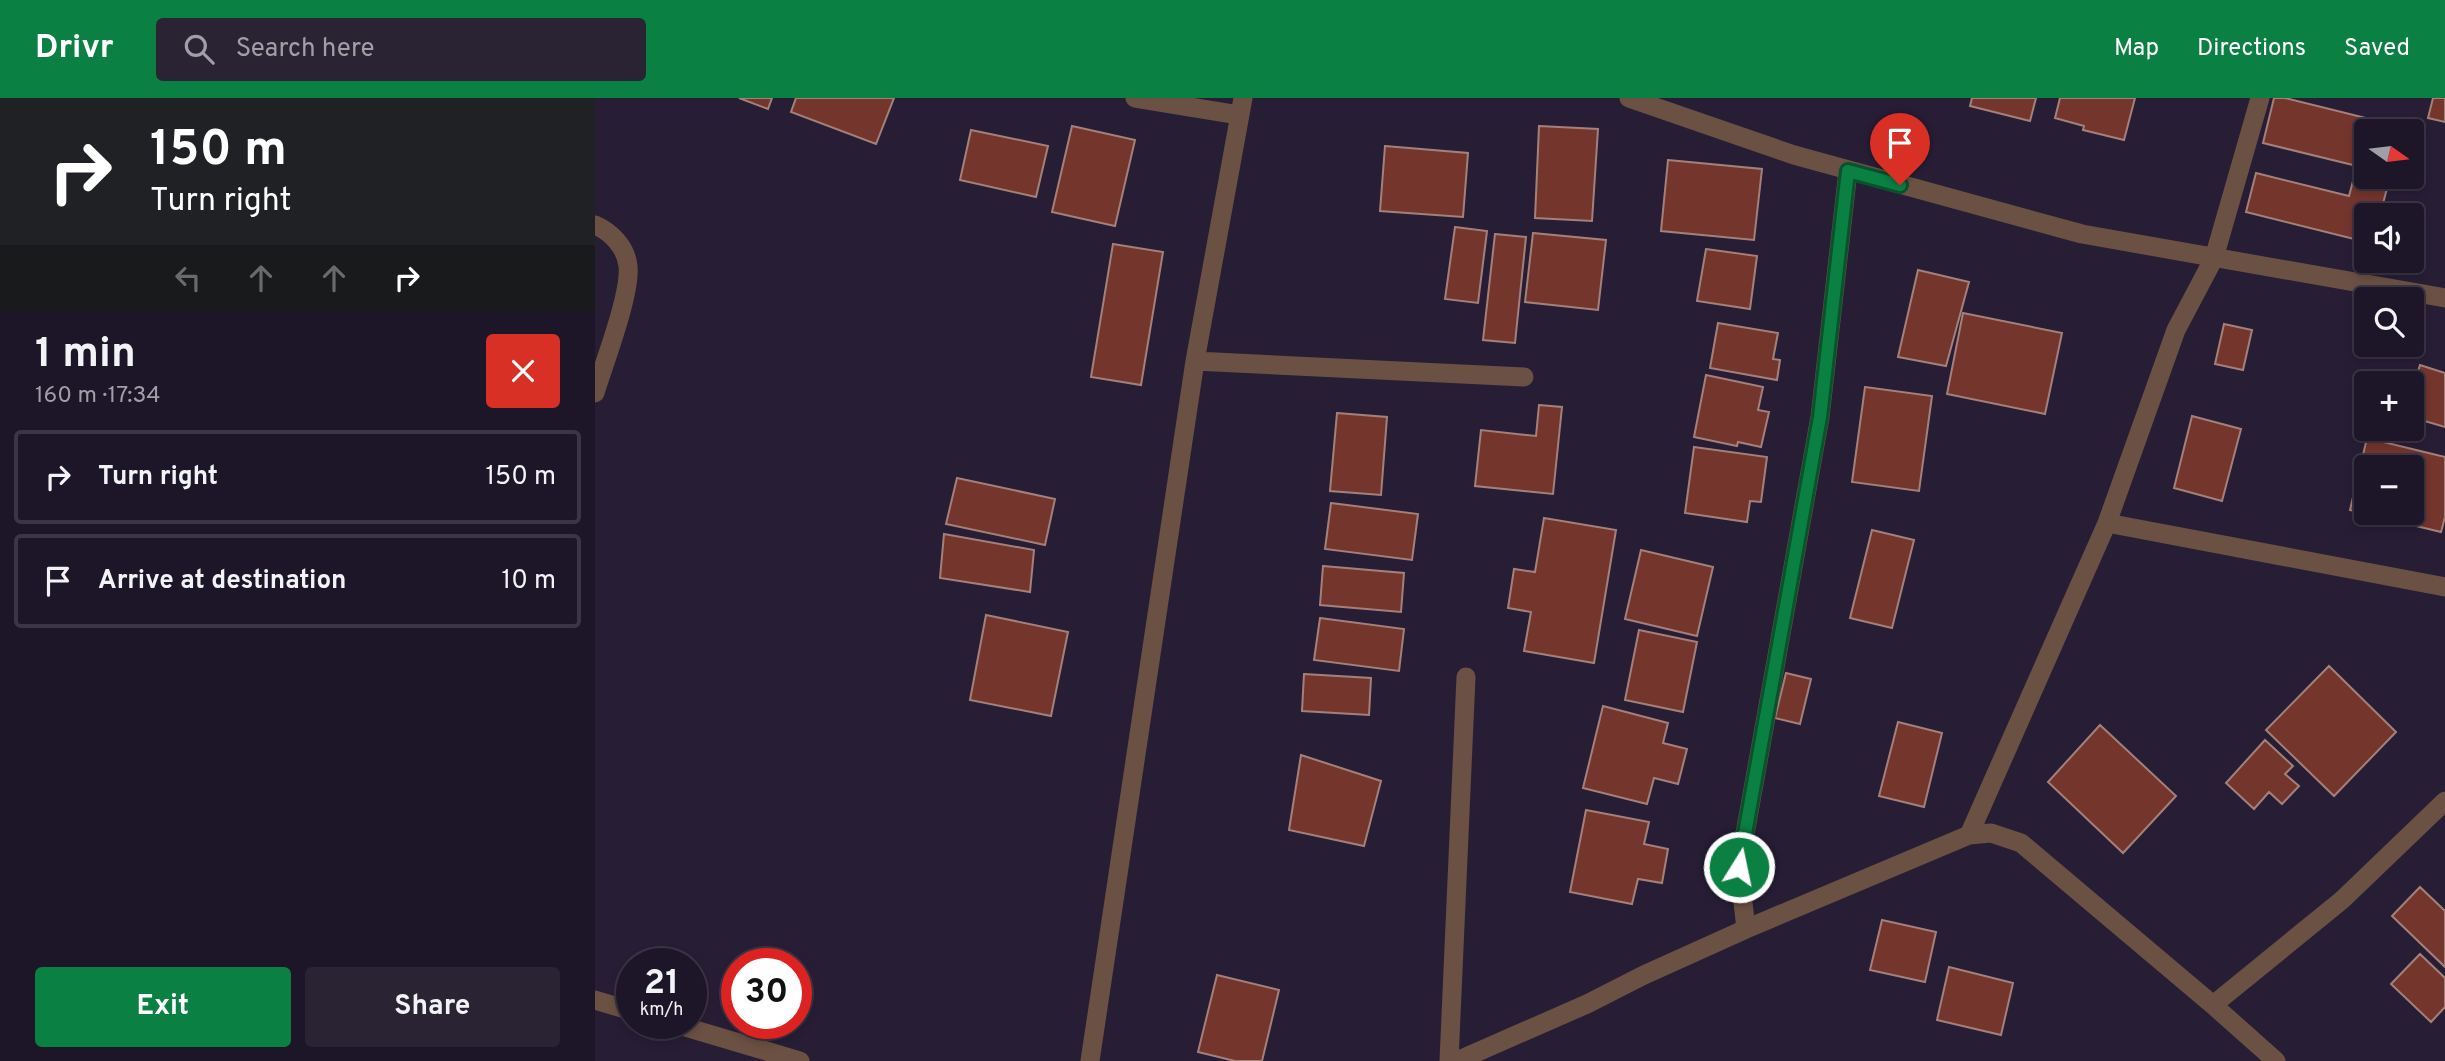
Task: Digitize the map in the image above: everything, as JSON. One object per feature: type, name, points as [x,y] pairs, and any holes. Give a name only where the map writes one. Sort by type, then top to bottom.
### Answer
[{"type":"street","points":[[1090,1061],[1195,361],[1241,107],[1135,98]]},
{"type":"street","points":[[1629,98],[1794,155],[2082,234],[2445,299]]},
{"type":"street","points":[[1969,835],[2107,523],[2176,330],[2214,258],[2260,98]]},
{"type":"street","points":[[1746,929],[1739,867],[1820,417],[1848,171]]},
{"type":"street","points":[[595,225],[606,229],[620,245],[628,265],[626,290],[595,393]]},
{"type":"street","points":[[1195,361],[1524,377]]},
{"type":"street","points":[[2107,523],[2445,587]]},
{"type":"street","points":[[1449,1061],[1466,677]]},
{"type":"street","points":[[2213,1005],[2342,900],[2445,801]]},
{"type":"street","points":[[1457,1061],[1587,1004],[1746,929],[1969,835],[1991,833],[2021,843],[2276,1061]]},
{"type":"street","points":[[595,1000],[616,1006]]},
{"type":"street","points":[[707,1033],[800,1061]]},
{"type":"building","points":[[739,98],[772,98],[768,109]]},
{"type":"building","points":[[796,98],[894,98],[876,144],[791,112]]},
{"type":"building","points":[[1972,98],[2036,98],[2030,121],[1970,106]]},
{"type":"building","points":[[2060,98],[2135,98],[2124,140],[2083,130],[2084,126],[2055,118]]},
{"type":"building","points":[[2274,98],[2285,98],[2370,119],[2354,119],[2354,165],[2263,143]]},
{"type":"building","points":[[2433,98],[2445,98],[2445,122],[2428,118]]},
{"type":"building","points":[[1072,126],[1135,140],[1115,226],[1052,212]]},
{"type":"building","points":[[1539,126],[1598,129],[1592,221],[1535,218]]},
{"type":"building","points":[[971,130],[1048,146],[1036,197],[960,180]]},
{"type":"building","points":[[1385,146],[1468,153],[1463,217],[1380,211]]},
{"type":"building","points":[[1668,160],[1762,169],[1754,240],[1661,231]]},
{"type":"building","points":[[2256,173],[2349,196],[2354,177],[2354,189],[2387,189],[2383,203],[2354,203],[2354,239],[2246,212]]},
{"type":"building","points":[[1455,227],[1487,231],[1478,303],[1445,299]]},
{"type":"building","points":[[1533,233],[1606,240],[1598,310],[1525,302]]},
{"type":"building","points":[[1495,234],[1526,237],[1515,343],[1483,340]]},
{"type":"building","points":[[1113,244],[1163,252],[1141,385],[1091,377]]},
{"type":"building","points":[[1706,249],[1757,256],[1750,309],[1697,301]]},
{"type":"building","points":[[1918,270],[1969,282],[1946,366],[1898,357]]},
{"type":"building","points":[[1963,313],[2062,333],[2045,414],[1947,394]]},
{"type":"building","points":[[1718,323],[1778,333],[1773,359],[1780,360],[1777,380],[1710,368]]},
{"type":"building","points":[[2224,324],[2252,330],[2243,370],[2215,364]]},
{"type":"building","points":[[2420,365],[2445,373],[2445,427],[2424,421],[2424,371],[2418,371]]},
{"type":"building","points":[[1706,375],[1763,387],[1758,410],[1769,412],[1761,447],[1738,442],[1737,446],[1694,437]]},
{"type":"building","points":[[1865,387],[1932,396],[1919,491],[1852,482]]},
{"type":"building","points":[[1539,405],[1562,407],[1553,494],[1475,486],[1481,430],[1536,436]]},
{"type":"building","points":[[1337,413],[1387,417],[1381,495],[1330,491]]},
{"type":"building","points":[[2192,416],[2241,429],[2222,501],[2174,488]]},
{"type":"building","points":[[2366,441],[2379,441],[2445,457],[2445,517],[2441,532],[2412,525],[2424,525],[2424,455],[2363,455]]},
{"type":"building","points":[[1694,447],[1767,457],[1761,502],[1750,501],[1747,522],[1685,513]]},
{"type":"building","points":[[957,478],[1055,499],[1045,545],[946,524]]},
{"type":"building","points":[[2354,493],[2354,511],[2350,510]]},
{"type":"building","points":[[1331,503],[1418,514],[1412,560],[1325,549]]},
{"type":"building","points":[[1544,518],[1616,530],[1594,663],[1524,651],[1531,612],[1508,608],[1514,569],[1535,572]]},
{"type":"building","points":[[1872,530],[1914,540],[1892,628],[1850,618]]},
{"type":"building","points":[[944,534],[1034,550],[1030,592],[940,578]]},
{"type":"building","points":[[1641,550],[1713,567],[1697,636],[1625,619]]},
{"type":"building","points":[[1323,566],[1404,573],[1401,612],[1320,605]]},
{"type":"building","points":[[986,615],[1068,632],[1051,716],[970,700]]},
{"type":"building","points":[[1320,618],[1404,629],[1399,671],[1314,660]]},
{"type":"building","points":[[1639,630],[1697,642],[1683,712],[1625,700]]},
{"type":"building","points":[[2329,666],[2396,732],[2334,796],[2266,730]]},
{"type":"building","points":[[1786,673],[1811,679],[1800,724],[1775,718]]},
{"type":"building","points":[[1304,674],[1371,678],[1369,715],[1302,711]]},
{"type":"building","points":[[1603,706],[1668,723],[1663,743],[1687,749],[1678,784],[1654,778],[1647,804],[1583,788]]},
{"type":"building","points":[[1898,722],[1942,733],[1924,807],[1879,796]]},
{"type":"building","points":[[2100,725],[2176,796],[2123,853],[2048,782]]},
{"type":"building","points":[[2265,740],[2293,766],[2285,774],[2299,786],[2282,804],[2269,792],[2254,809],[2226,783]]},
{"type":"building","points":[[1301,755],[1381,781],[1364,846],[1289,830]]},
{"type":"building","points":[[1586,810],[1649,822],[1644,844],[1668,849],[1662,883],[1638,879],[1632,904],[1570,892]]},
{"type":"building","points":[[2420,887],[2445,911],[2445,967],[2392,916]]},
{"type":"building","points":[[1882,920],[1936,932],[1925,982],[1870,970]]},
{"type":"building","points":[[2420,954],[2445,978],[2445,1007],[2431,1022],[2391,984]]},
{"type":"building","points":[[1949,967],[2013,983],[2001,1035],[1937,1020]]},
{"type":"building","points":[[1217,975],[1279,990],[1262,1061],[1235,1061],[1198,1052]]},
{"type":"route","points":[[1739,867],[1820,417],[1848,171],[1900,185]]}]
